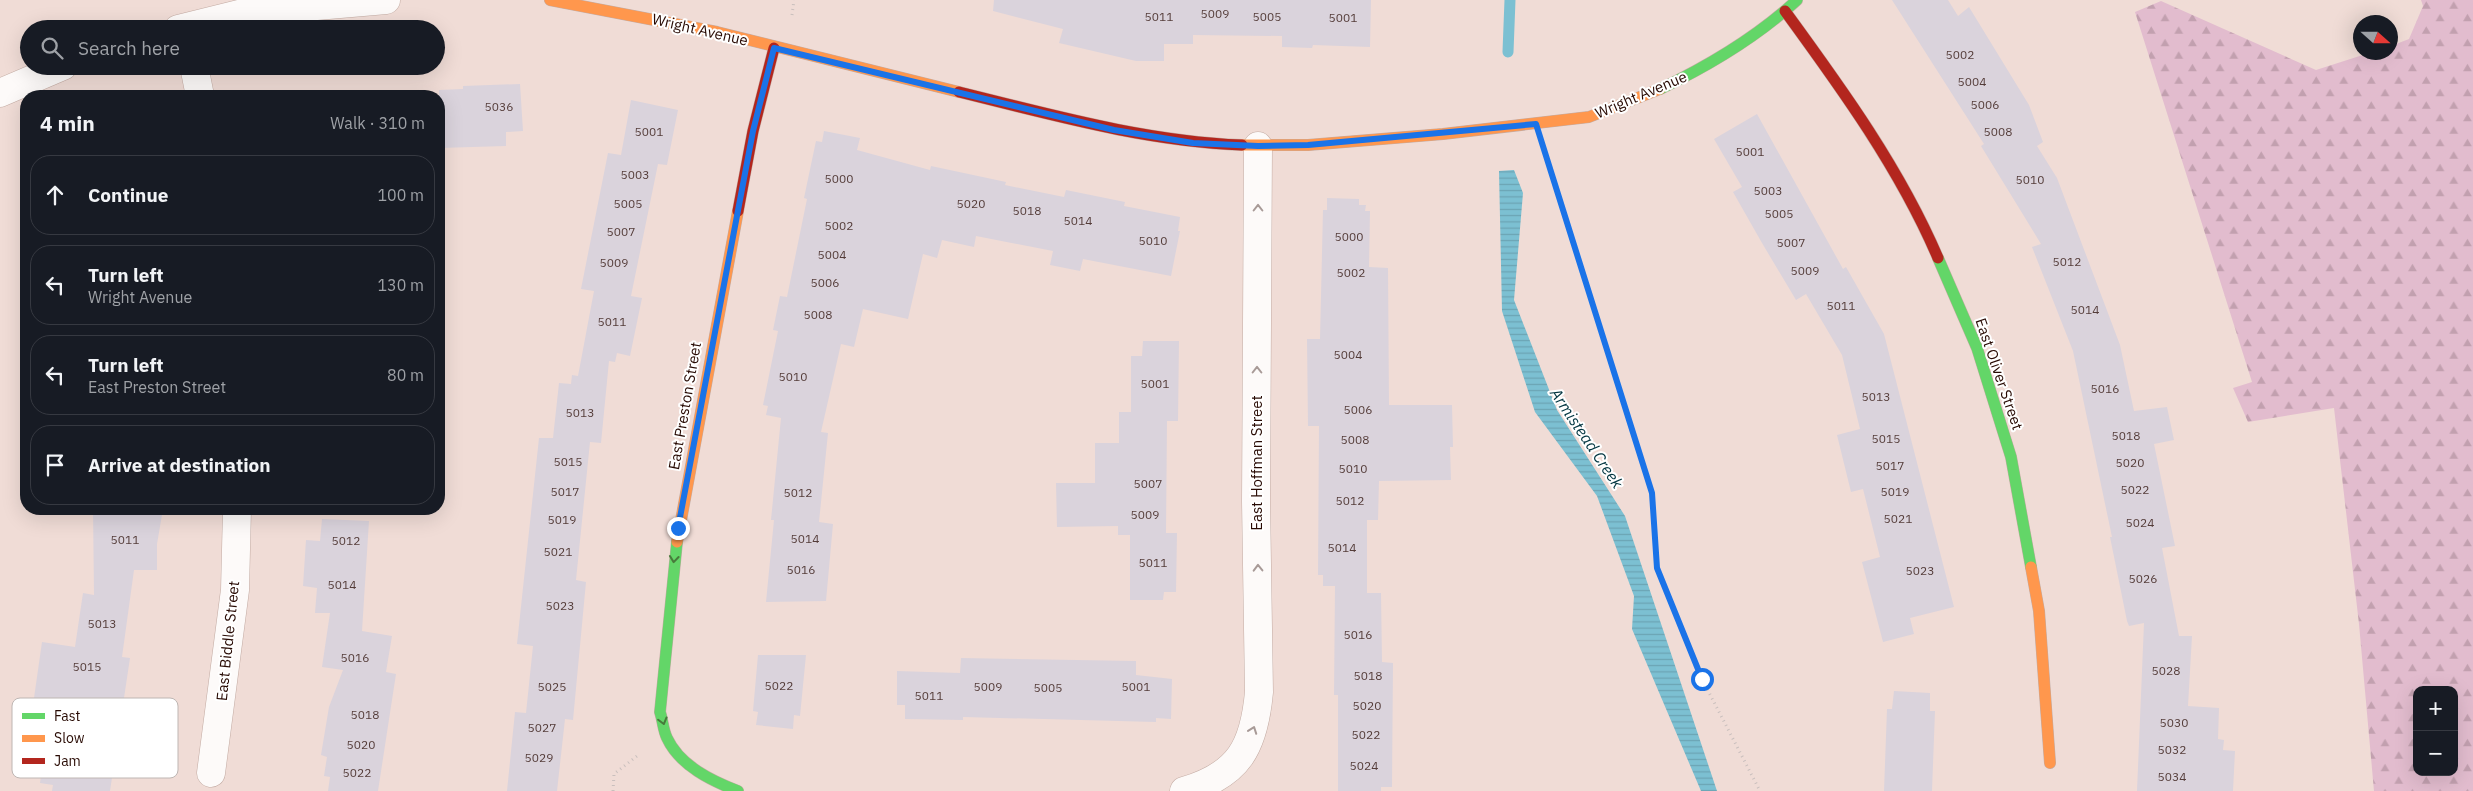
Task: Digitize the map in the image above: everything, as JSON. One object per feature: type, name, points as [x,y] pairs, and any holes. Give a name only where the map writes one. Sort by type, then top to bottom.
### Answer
[{"type":"street","points":[[216,20],[247,12],[386,0]]},
{"type":"street","name":"Wright Avenue","points":[[550,0],[708,30],[774,48],[1114,130],[1193,143],[1258,146],[1424,136],[1589,117],[1654,92],[1691,74],[1734,48],[1797,0]]},
{"type":"street","name":"East Oliver Street","points":[[1785,11],[1847,96],[1895,175],[1934,248],[1977,348],[2011,457],[2039,611],[2050,763]]},
{"type":"street","name":"East Preston Street","points":[[738,791],[714,783],[690,765],[668,742],[660,712],[678,528],[753,131],[774,48]]},
{"type":"street","points":[[0,93],[42,75]]},
{"type":"street","points":[[196,75],[199,90]]},
{"type":"street","name":"East Hoffman Street","points":[[1184,791],[1206,784],[1228,771],[1247,746],[1257,719],[1259,692],[1256,500],[1258,146]]},
{"type":"street","name":"East Biddle Street","points":[[211,774],[235,590],[237,515]]},
{"type":"path","points":[[1536,124],[1652,493],[1657,568],[1702,679],[1760,791]]},
{"type":"path","points":[[613,791],[614,774],[639,755]]},
{"type":"green space","points":[[2421,0],[2473,0],[2473,791],[2374,791],[2359,624],[2334,408],[2248,422],[2233,388],[2252,382],[2135,12],[2161,1],[2316,70],[2353,58],[2353,60],[2398,60],[2398,43],[2409,39],[2423,6]]},
{"type":"water","points":[[1514,170],[1523,193],[1514,300],[1557,410],[1625,516],[1717,791],[1701,791],[1632,629],[1634,596],[1597,496],[1535,412],[1502,311],[1499,171]]},
{"type":"building","points":[[994,0],[1371,0],[1370,47],[1313,45],[1312,48],[1282,47],[1282,36],[1193,35],[1193,44],[1164,44],[1164,61],[1136,61],[1059,43],[1063,29],[993,11]]},
{"type":"building","points":[[1892,0],[1948,0],[1958,16],[1969,7],[2029,105],[2043,142],[2037,146],[2057,178],[2120,345],[2134,411],[2167,407],[2174,440],[2154,444],[2175,546],[2162,548],[2179,636],[2192,636],[2188,706],[2219,708],[2218,739],[2224,740],[2223,750],[2235,751],[2233,791],[2137,791],[2144,623],[2129,626],[2127,621],[2110,537],[2112,537],[2073,351],[2032,247],[2041,244],[1981,146],[1984,144]]},
{"type":"building","points":[[520,84],[523,131],[506,132],[506,146],[445,148],[445,90],[439,90],[463,89],[463,86]]},
{"type":"building","points":[[631,100],[678,110],[667,165],[658,164],[631,296],[642,298],[630,356],[617,353],[615,362],[609,361],[601,443],[590,442],[576,580],[586,582],[573,720],[565,719],[557,791],[507,791],[515,712],[526,713],[533,646],[517,644],[539,438],[553,438],[559,383],[571,384],[572,375],[578,376],[594,291],[581,289],[608,153],[621,155]]},
{"type":"building","points":[[1757,114],[1843,269],[1846,267],[1884,334],[1954,607],[1910,618],[1914,634],[1883,642],[1862,562],[1880,557],[1863,489],[1851,492],[1837,435],[1860,429],[1842,355],[1806,294],[1796,300],[1762,243],[1733,192],[1742,187],[1714,139]]},
{"type":"building","points":[[824,131],[860,138],[857,150],[930,170],[931,166],[1006,182],[1005,185],[1064,197],[1066,190],[1125,202],[1124,206],[1180,217],[1178,231],[1180,231],[1171,276],[1083,259],[1080,271],[1050,265],[1053,251],[976,236],[974,247],[942,240],[937,258],[923,254],[908,319],[863,309],[854,347],[841,344],[821,432],[828,433],[819,522],[833,524],[826,601],[766,602],[774,520],[771,520],[781,418],[766,415],[768,406],[763,405],[778,331],[773,330],[780,296],[787,297],[807,199],[804,198],[816,141],[822,142]]},
{"type":"building","points":[[1327,198],[1359,199],[1359,205],[1366,205],[1365,211],[1370,211],[1369,267],[1388,268],[1389,405],[1452,405],[1453,447],[1450,447],[1451,480],[1379,481],[1378,520],[1367,520],[1367,593],[1381,593],[1382,662],[1393,663],[1392,787],[1381,787],[1381,791],[1338,791],[1338,695],[1334,695],[1335,586],[1323,586],[1323,575],[1318,575],[1319,426],[1308,426],[1307,339],[1320,339],[1323,210],[1327,210]]},
{"type":"building","points":[[1143,341],[1179,341],[1178,421],[1167,421],[1166,533],[1177,533],[1176,592],[1164,592],[1163,600],[1130,600],[1130,535],[1118,535],[1118,526],[1057,527],[1056,483],[1095,483],[1095,443],[1119,443],[1119,412],[1131,412],[1131,356],[1142,356]]},
{"type":"building","points":[[93,515],[162,515],[157,544],[157,570],[134,570],[122,657],[130,658],[124,698],[34,698],[42,642],[75,647],[83,593],[94,595]]},
{"type":"building","points":[[322,519],[369,521],[362,631],[392,636],[386,672],[396,674],[378,791],[328,791],[330,777],[324,776],[327,757],[321,755],[329,707],[343,670],[322,667],[330,613],[315,613],[317,588],[303,586],[306,540],[320,541]]},
{"type":"building","points":[[758,655],[806,655],[800,716],[794,715],[793,729],[756,725],[758,712],[753,711]]},
{"type":"building","points":[[961,658],[1136,661],[1136,675],[1172,679],[1171,719],[1156,718],[1156,722],[963,717],[963,720],[905,719],[905,705],[897,705],[897,671],[960,673]]},
{"type":"building","points":[[1894,691],[1930,693],[1930,711],[1935,711],[1932,791],[1884,791],[1887,709],[1892,709]]},
{"type":"building","points":[[41,778],[112,778],[110,791],[52,791],[53,785],[40,783]]},
{"type":"waterway","name":"Armistead Creek","points":[[1508,52],[1510,0]]},
{"type":"traffic: fast","points":[[1660,89],[1732,50],[1782,14],[1797,0]]},
{"type":"traffic: fast","points":[[1938,258],[1977,348],[2011,457],[2031,567]]},
{"type":"traffic: fast","points":[[677,542],[660,712],[664,729],[673,748],[688,764],[708,777],[738,791]]},
{"type":"traffic: slow","points":[[550,0],[717,32],[959,92]]},
{"type":"traffic: slow","points":[[1242,145],[1308,145],[1443,134],[1589,117],[1660,89]]},
{"type":"traffic: slow","points":[[677,542],[738,211]]},
{"type":"traffic: slow","points":[[2031,567],[2039,611],[2050,763]]},
{"type":"traffic: jam","points":[[1785,11],[1869,130],[1906,193],[1938,258]]},
{"type":"traffic: jam","points":[[738,211],[753,131],[774,48]]},
{"type":"traffic: jam","points":[[959,92],[1134,133],[1206,143],[1242,145]]},
{"type":"route","points":[[678,528],[711,343],[753,131],[774,48],[1114,130],[1193,143],[1258,146],[1308,145],[1536,124],[1652,493],[1657,568],[1702,679]]}]
